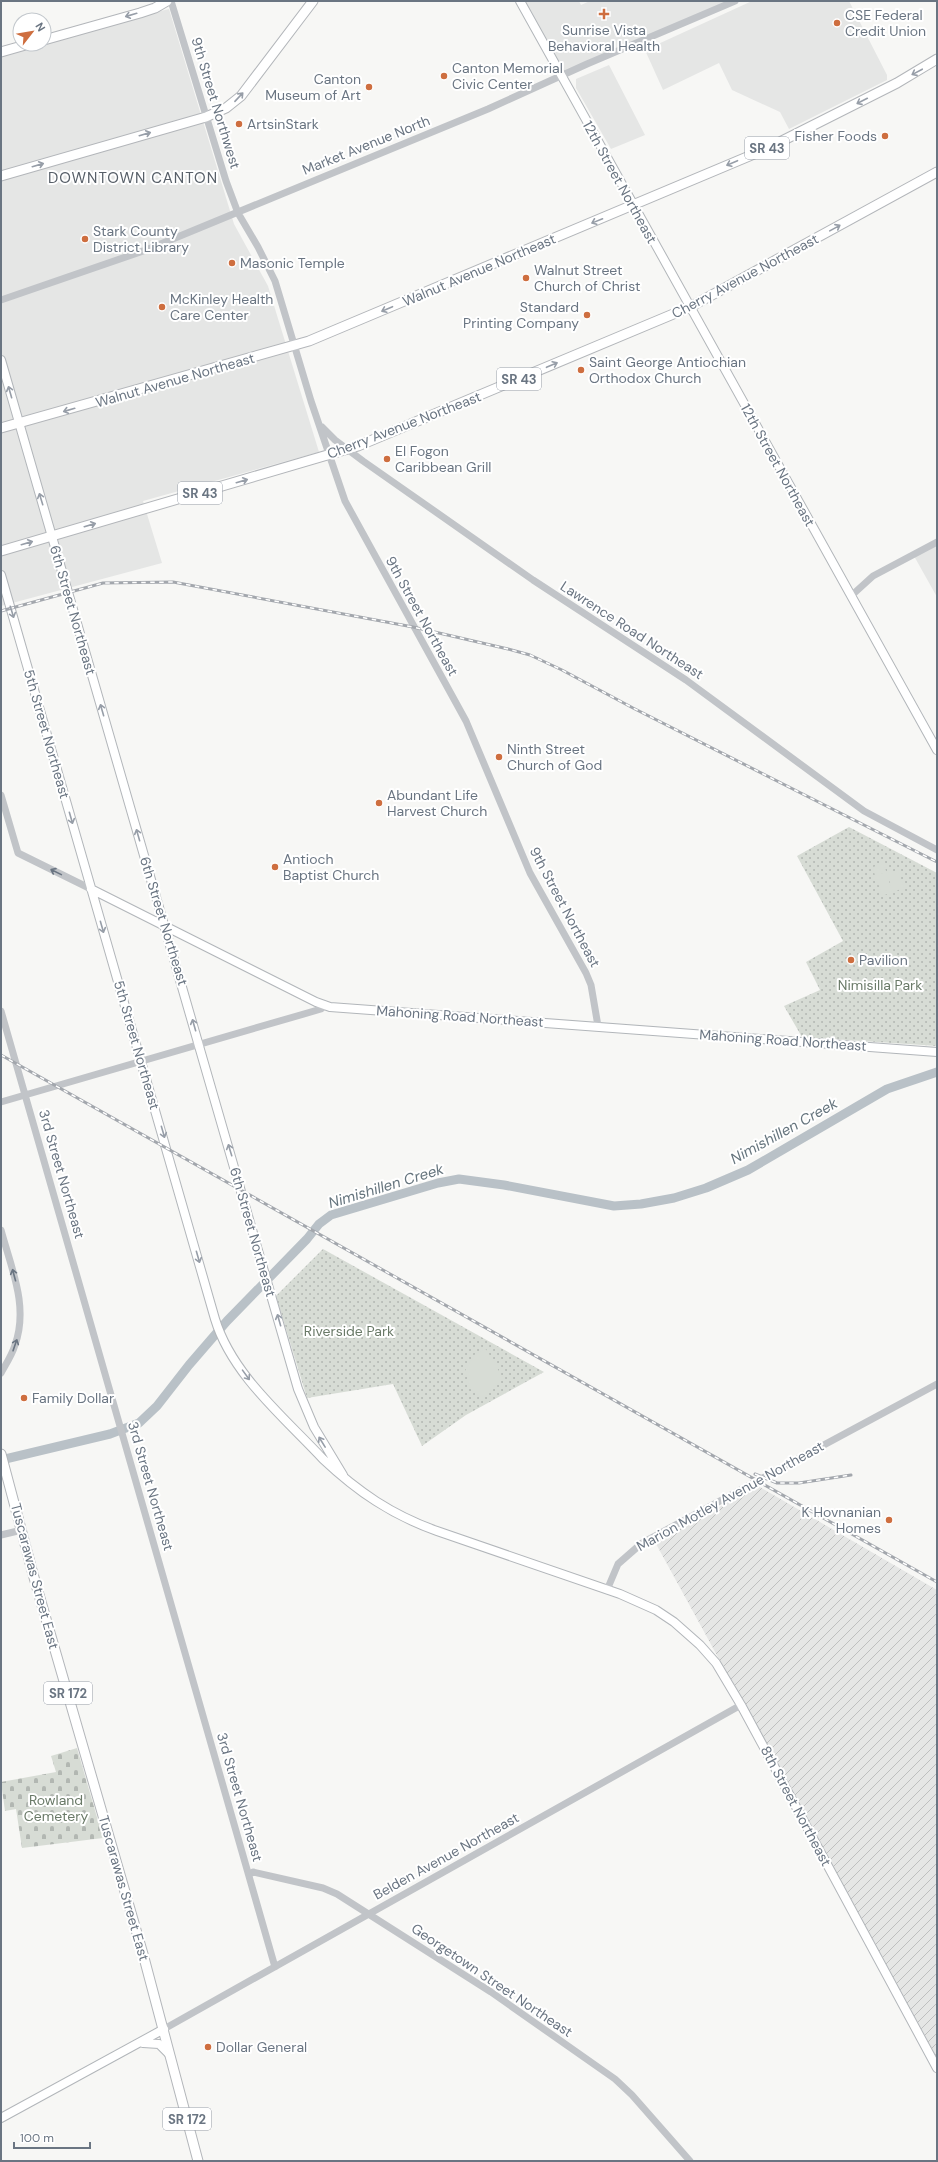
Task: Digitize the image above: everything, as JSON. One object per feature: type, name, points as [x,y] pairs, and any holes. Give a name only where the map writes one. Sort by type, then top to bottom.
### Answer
[{"type":"main road","points":[[52,38],[148,10],[167,1]]},
{"type":"main road","points":[[1,176],[206,117],[226,108],[241,96],[313,1]]},
{"type":"main road","name":"12th Street Northeast","points":[[520,1],[560,76],[937,750]]},
{"type":"main road","points":[[1,52],[12,49]]},
{"type":"main road","name":"Walnut Avenue Northeast","points":[[1,428],[296,346],[633,206],[794,136],[897,83],[937,59]]},
{"type":"main road","name":"Cherry Avenue Northeast","points":[[1,551],[348,450],[690,307],[937,172]]},
{"type":"main road","name":"6th Street Northeast","points":[[1,360],[304,1406],[316,1432],[343,1475]]},
{"type":"main road","name":"5th Street Northeast","points":[[1,575],[142,1062],[215,1321],[225,1342],[253,1384],[335,1470],[343,1475]]},
{"type":"main road","name":"Mahoning Road Northeast","points":[[91,889],[325,1005],[937,1052]]},
{"type":"main road","name":"Tuscarawas Street East","points":[[1,1454],[164,2030],[198,2161]]},
{"type":"main road","points":[[343,1475],[375,1502],[405,1519],[607,1590]]},
{"type":"main road","name":"8th Street Northeast","points":[[607,1590],[656,1610],[693,1638],[716,1662],[741,1705],[937,2068]]},
{"type":"main road","points":[[1,2118],[164,2030]]},
{"type":"main road","points":[[141,2043],[149,2042],[159,2044],[165,2048],[172,2059]]},
{"type":"street","name":"9th Street Northwest","points":[[172,1],[206,117],[238,213]]},
{"type":"street","name":"Market Avenue North","points":[[1,300],[131,256],[238,213],[488,109],[560,76],[735,1]]},
{"type":"street","name":"9th Street Northeast","points":[[238,213],[258,247],[275,281],[319,423],[348,508],[466,721],[530,873],[586,973],[591,985],[598,1026]]},
{"type":"street","name":"Lawrence Road Northeast","points":[[319,423],[328,434],[348,450],[533,580],[686,680],[864,811],[937,850]]},
{"type":"street","points":[[851,596],[873,576],[937,542]]},
{"type":"street","name":"Mahoning Road Northeast","points":[[1,794],[18,854],[91,889]]},
{"type":"street","points":[[1,1102],[321,1009],[325,1005]]},
{"type":"street","name":"3rd Street Northeast","points":[[1,1011],[275,1967]]},
{"type":"street","points":[[1,1230],[19,1294],[20,1314],[14,1347],[1,1373]]},
{"type":"street","name":"Marion Motley Avenue Northeast","points":[[607,1590],[618,1564],[642,1543],[937,1384]]},
{"type":"street","points":[[1,1535],[22,1530]]},
{"type":"street","name":"Belden Avenue Northeast","points":[[164,2030],[741,1705]]},
{"type":"street","name":"Georgetown Street Northeast","points":[[249,1875],[253,1872],[267,1874],[326,1889],[369,1914],[491,1992],[615,2079],[632,2095],[690,2161]]},
{"type":"shaded area","points":[[523,1],[579,1],[581,5],[590,1],[729,1],[561,73]]},
{"type":"shaded area","points":[[752,1],[849,1],[887,75],[887,80],[789,129],[780,112],[732,90],[719,63],[663,90],[645,50]]},
{"type":"shaded area","points":[[169,9],[234,224],[268,286],[319,452],[143,501],[162,563],[1,606],[1,50],[12,47],[12,52],[52,52],[52,37]]},
{"type":"shaded area","points":[[609,65],[645,135],[611,149],[576,88],[576,79]]},
{"type":"shaded area","points":[[937,543],[937,597],[914,556]]},
{"type":"shaded area","points":[[758,1486],[937,1590],[937,2058],[655,1542]]},
{"type":"green space","name":"Nimisilla Park","points":[[849,827],[937,873],[937,1046],[802,1037],[784,1006],[820,990],[806,962],[843,941],[797,856]]},
{"type":"green space","points":[[884,864],[892,892],[882,896],[876,876],[884,873],[875,876],[873,867]]},
{"type":"green space","points":[[898,870],[904,888],[893,892],[887,873]]},
{"type":"green space","name":"Riverside Park","points":[[323,1249],[544,1372],[466,1415],[422,1446],[393,1384],[307,1398],[276,1296]]},
{"type":"green space","points":[[486,1349],[503,1378],[481,1398],[471,1390],[465,1371],[474,1355]]},
{"type":"green space","name":"Rowland Cemetery","points":[[77,1748],[103,1838],[22,1848],[16,1809],[5,1811],[1,1782],[56,1772],[51,1756]]},
{"type":"waterway","name":"Nimishillen Creek","points":[[1,1460],[110,1434],[139,1423],[157,1406],[189,1365],[227,1321],[307,1239],[319,1224],[331,1215],[438,1183],[459,1179],[504,1185],[614,1206],[641,1204],[674,1198],[706,1188],[748,1170],[887,1089],[937,1072]]},
{"type":"railway","points":[[1,611],[103,583],[173,582],[413,627],[508,649],[530,655],[562,670],[633,708],[937,862]]},
{"type":"railway","points":[[1,1055],[937,1582]]},
{"type":"railway","points":[[755,1474],[777,1483],[799,1483],[851,1475]]},
{"type":"place","name":"Sunrise Vista Behavioral Health","points":[[604,14]]},
{"type":"place","name":"CSE Federal Credit Union","points":[[837,23]]},
{"type":"place","name":"Canton Memorial Civic Center","points":[[444,76]]},
{"type":"place","name":"Canton Museum of Art","points":[[369,87]]},
{"type":"place","name":"ArtsinStark","points":[[239,124]]},
{"type":"place","name":"Fisher Foods","points":[[885,136]]},
{"type":"place","name":"Stark County District Library","points":[[85,239]]},
{"type":"place","name":"Masonic Temple","points":[[232,263]]},
{"type":"place","name":"Walnut Street Church of Christ","points":[[526,278]]},
{"type":"place","name":"McKinley Health Care Center","points":[[162,307]]},
{"type":"place","name":"Standard Printing Company","points":[[587,315]]},
{"type":"place","name":"Saint George Antiochian Orthodox Church","points":[[581,370]]},
{"type":"place","name":"El Fogon Caribbean Grill","points":[[387,459]]},
{"type":"place","name":"Ninth Street Church of God","points":[[499,757]]},
{"type":"place","name":"Abundant Life Harvest Church","points":[[379,803]]},
{"type":"place","name":"Antioch Baptist Church","points":[[275,867]]},
{"type":"place","name":"Pavilion","points":[[851,960]]},
{"type":"place","name":"Family Dollar","points":[[24,1398]]},
{"type":"place","name":"K Hovnanian Homes","points":[[889,1520]]},
{"type":"place","name":"Dollar General","points":[[208,2047]]},
{"type":"district","name":"DOWNTOWN CANTON","points":[[133,178]]}]
